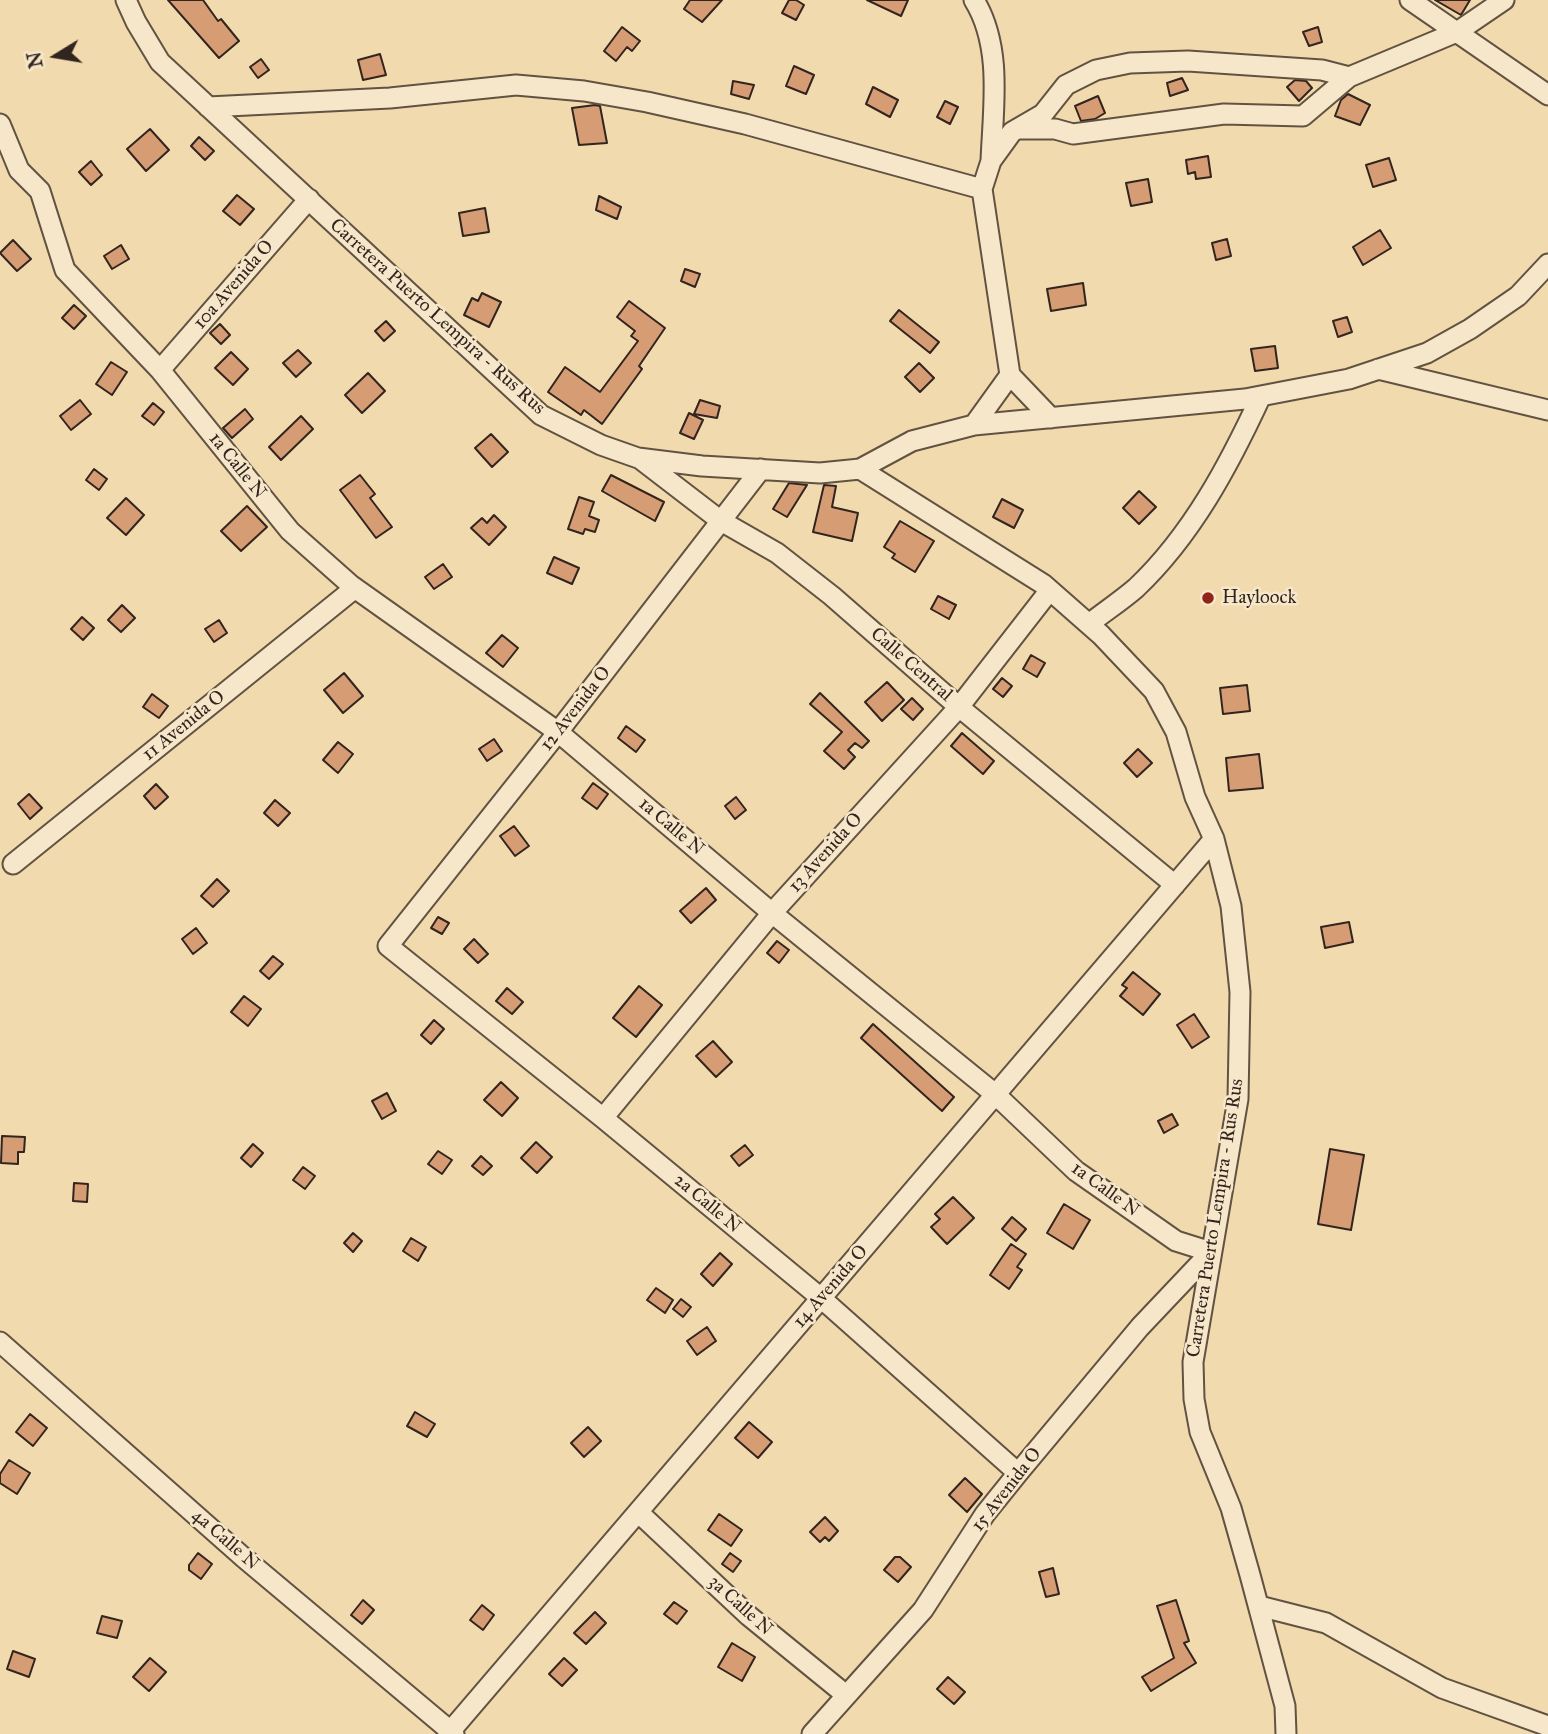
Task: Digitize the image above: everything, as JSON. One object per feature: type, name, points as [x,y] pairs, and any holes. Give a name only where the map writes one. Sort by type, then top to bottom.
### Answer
[{"type":"street","name":"Carretera Puerto Lempira - Rus Rus","points":[[126,0],[160,62],[541,415],[600,445],[638,458],[761,470],[820,473],[860,470],[1050,590],[1089,624],[1153,691],[1176,733],[1195,797],[1214,839],[1231,906],[1241,992],[1238,1099],[1193,1362],[1194,1399],[1200,1432],[1231,1508],[1259,1606],[1285,1706],[1286,1734]]},
{"type":"street","points":[[974,0],[991,38],[994,76],[991,161],[982,188],[1010,375],[1051,418]]},
{"type":"street","points":[[1410,0],[1548,95]]},
{"type":"street","points":[[1017,129],[1055,129],[1073,134],[1224,114],[1303,116],[1349,77],[1457,32],[1504,0]]},
{"type":"street","points":[[991,161],[1012,132],[1043,114],[1066,85],[1096,70],[1130,63],[1201,62],[1322,70],[1349,77]]},
{"type":"street","points":[[208,107],[390,98],[516,85],[584,91],[745,124],[982,188]]},
{"type":"street","name":"1a Calle N","points":[[0,124],[19,170],[40,191],[65,270],[160,370],[290,531],[355,588],[558,732],[772,913],[995,1094],[1076,1171],[1176,1241],[1211,1252]]},
{"type":"street","name":"10a Avenida O","points":[[160,370],[309,200]]},
{"type":"street","points":[[860,470],[912,441],[974,425],[1261,396],[1349,379],[1426,353],[1470,329],[1518,296],[1548,264]]},
{"type":"street","points":[[1377,369],[1548,411]]},
{"type":"street","points":[[974,425],[1010,375]]},
{"type":"street","points":[[1089,624],[1135,588],[1170,551],[1201,509],[1240,441],[1261,396]]},
{"type":"street","name":"Calle Central","points":[[638,458],[721,521],[777,553],[832,596],[959,707],[1174,885]]},
{"type":"street","name":"12 Avenida O","points":[[388,946],[761,470]]},
{"type":"street","name":"11 Avenida O","points":[[13,864],[355,588]]},
{"type":"street","name":"13 Avenida O","points":[[603,1118],[772,913],[959,707],[1050,590]]},
{"type":"street","name":"14 Avenida O","points":[[451,1733],[1214,839]]},
{"type":"street","name":"2a Calle N","points":[[388,946],[603,1118],[821,1298],[1018,1473]]},
{"type":"street","name":"15 Avenida O","points":[[812,1734],[923,1611],[985,1514],[1018,1473],[1140,1327],[1211,1252]]},
{"type":"street","name":"4a Calle N","points":[[0,1342],[243,1557],[451,1733]]},
{"type":"street","name":"3a Calle N","points":[[638,1512],[749,1616],[846,1695]]},
{"type":"street","points":[[1259,1606],[1326,1623],[1442,1688],[1548,1726]]},
{"type":"building","points":[[168,0],[203,0],[218,21],[221,19],[239,41],[219,58]]},
{"type":"building","points":[[690,0],[722,0],[702,22],[684,9]]},
{"type":"building","points":[[789,0],[796,0],[804,5],[796,20],[782,13]]},
{"type":"building","points":[[867,0],[908,0],[901,16]]},
{"type":"building","points":[[1435,0],[1470,0],[1461,15]]},
{"type":"building","points":[[622,27],[640,41],[632,51],[627,47],[616,61],[604,51]]},
{"type":"building","points":[[1318,27],[1322,42],[1309,46],[1303,32]]},
{"type":"building","points":[[380,54],[386,75],[363,80],[358,60]]},
{"type":"building","points":[[261,59],[269,70],[258,78],[250,67]]},
{"type":"building","points":[[794,66],[814,75],[806,94],[786,86]]},
{"type":"building","points":[[1182,78],[1188,90],[1170,96],[1167,83]]},
{"type":"building","points":[[1295,80],[1306,81],[1312,88],[1299,101],[1287,87]]},
{"type":"building","points":[[733,81],[754,85],[749,99],[731,94]]},
{"type":"building","points":[[873,87],[898,100],[890,117],[866,104]]},
{"type":"building","points":[[1348,94],[1370,105],[1360,125],[1335,116],[1341,100]]},
{"type":"building","points":[[1098,96],[1105,113],[1095,119],[1081,121],[1075,106]]},
{"type":"building","points":[[945,101],[958,107],[950,124],[937,117]]},
{"type":"building","points":[[600,106],[607,143],[579,145],[572,108]]},
{"type":"building","points":[[150,129],[169,150],[146,171],[127,149]]},
{"type":"building","points":[[199,137],[214,151],[205,160],[191,146]]},
{"type":"building","points":[[1208,156],[1211,177],[1196,179],[1195,172],[1188,174],[1186,160]]},
{"type":"building","points":[[1389,158],[1396,180],[1373,187],[1366,165]]},
{"type":"building","points":[[91,161],[102,175],[91,185],[79,172]]},
{"type":"building","points":[[1148,179],[1152,202],[1131,206],[1126,183]]},
{"type":"building","points":[[237,195],[254,209],[240,225],[223,211]]},
{"type":"building","points":[[599,196],[621,207],[617,219],[596,210]]},
{"type":"building","points":[[485,208],[489,232],[463,236],[459,213]]},
{"type":"building","points":[[1380,230],[1391,248],[1363,265],[1353,247]]},
{"type":"building","points":[[1227,239],[1231,256],[1216,260],[1212,243]]},
{"type":"building","points":[[13,240],[31,259],[17,271],[0,253]]},
{"type":"building","points":[[121,245],[129,259],[112,269],[104,256]]},
{"type":"building","points":[[685,269],[700,274],[695,287],[681,281]]},
{"type":"building","points":[[1083,283],[1086,305],[1051,311],[1047,289]]},
{"type":"building","points":[[482,293],[501,302],[489,327],[464,315],[472,298],[478,301]]},
{"type":"building","points":[[629,301],[665,328],[639,366],[642,369],[602,424],[584,410],[581,415],[548,392],[565,367],[600,392],[638,341],[631,336],[635,331],[617,317]]},
{"type":"building","points":[[74,305],[86,316],[74,329],[62,318]]},
{"type":"building","points":[[899,310],[939,342],[930,353],[890,321]]},
{"type":"building","points":[[1347,317],[1352,332],[1338,337],[1333,321]]},
{"type":"building","points":[[386,321],[395,331],[384,341],[375,331]]},
{"type":"building","points":[[220,324],[230,335],[221,344],[210,333]]},
{"type":"building","points":[[1275,346],[1278,368],[1255,371],[1251,349]]},
{"type":"building","points":[[298,350],[311,363],[296,377],[283,363]]},
{"type":"building","points":[[231,352],[248,369],[233,385],[215,368]]},
{"type":"building","points":[[111,362],[127,372],[112,395],[96,384]]},
{"type":"building","points":[[919,363],[934,378],[920,392],[905,377]]},
{"type":"building","points":[[368,373],[385,391],[362,413],[345,395]]},
{"type":"building","points":[[80,400],[91,414],[71,430],[60,416]]},
{"type":"building","points":[[700,400],[720,406],[717,418],[694,414]]},
{"type":"building","points":[[153,403],[164,412],[154,425],[142,416]]},
{"type":"building","points":[[245,409],[253,419],[232,438],[223,428]]},
{"type":"building","points":[[689,413],[703,420],[694,439],[680,433]]},
{"type":"building","points":[[301,416],[313,429],[281,460],[269,447]]},
{"type":"building","points":[[491,434],[508,452],[492,467],[475,448]]},
{"type":"building","points":[[94,469],[107,479],[99,490],[86,480]]},
{"type":"building","points":[[360,475],[375,494],[370,498],[392,527],[376,538],[340,490]]},
{"type":"building","points":[[611,475],[664,502],[655,521],[602,491]]},
{"type":"building","points":[[789,483],[807,485],[787,517],[773,509]]},
{"type":"building","points":[[824,485],[836,486],[832,507],[858,513],[852,541],[813,532]]},
{"type":"building","points":[[1139,491],[1156,507],[1139,524],[1123,508]]},
{"type":"building","points":[[579,497],[594,502],[589,516],[599,520],[595,532],[585,529],[583,534],[568,529]]},
{"type":"building","points":[[126,498],[144,515],[126,535],[107,518]]},
{"type":"building","points":[[1002,499],[1023,510],[1014,528],[993,517]]},
{"type":"building","points":[[247,506],[267,527],[241,551],[221,531]]},
{"type":"building","points":[[494,515],[506,527],[489,545],[471,528],[482,518],[487,523]]},
{"type":"building","points":[[900,521],[934,541],[915,572],[892,558],[895,554],[884,547]]},
{"type":"building","points":[[554,557],[579,568],[572,584],[547,573]]},
{"type":"building","points":[[443,564],[452,577],[434,589],[425,577]]},
{"type":"building","points":[[938,596],[956,605],[949,619],[931,609]]},
{"type":"building","points":[[122,605],[135,618],[121,632],[108,620]]},
{"type":"building","points":[[82,617],[94,628],[83,640],[71,629]]},
{"type":"building","points":[[219,620],[227,633],[214,642],[205,629]]},
{"type":"building","points":[[502,635],[518,648],[503,667],[486,653]]},
{"type":"building","points":[[1031,655],[1045,663],[1037,677],[1023,669]]},
{"type":"building","points":[[344,673],[363,696],[343,713],[324,690]]},
{"type":"building","points":[[1002,678],[1012,686],[1003,697],[993,689]]},
{"type":"building","points":[[887,682],[904,700],[882,721],[865,702]]},
{"type":"building","points":[[1247,685],[1250,711],[1223,714],[1220,688]]},
{"type":"building","points":[[820,693],[869,741],[862,748],[855,743],[848,750],[855,757],[844,769],[824,751],[842,732],[810,704]]},
{"type":"building","points":[[152,694],[168,706],[159,718],[143,707]]},
{"type":"building","points":[[912,698],[923,709],[913,720],[901,709]]},
{"type":"building","points":[[626,726],[645,740],[636,752],[618,738]]},
{"type":"building","points":[[962,733],[994,761],[983,774],[951,746]]},
{"type":"building","points":[[494,739],[502,751],[487,761],[479,749]]},
{"type":"building","points":[[338,742],[353,754],[338,773],[323,760]]},
{"type":"building","points":[[1138,749],[1152,763],[1137,777],[1124,763]]},
{"type":"building","points":[[1259,754],[1263,788],[1229,791],[1226,758]]},
{"type":"building","points":[[593,783],[608,794],[597,809],[582,798]]},
{"type":"building","points":[[156,784],[168,797],[155,809],[144,796]]},
{"type":"building","points":[[29,794],[42,808],[30,819],[18,804]]},
{"type":"building","points":[[736,797],[746,810],[735,819],[725,806]]},
{"type":"building","points":[[275,800],[290,813],[278,826],[264,813]]},
{"type":"building","points":[[514,826],[529,846],[515,856],[500,836]]},
{"type":"building","points":[[217,879],[229,891],[213,907],[201,896]]},
{"type":"building","points":[[706,888],[716,900],[691,923],[680,911]]},
{"type":"building","points":[[438,917],[449,923],[442,934],[431,928]]},
{"type":"building","points":[[1349,922],[1353,942],[1325,948],[1321,927]]},
{"type":"building","points":[[196,928],[207,943],[193,954],[182,939]]},
{"type":"building","points":[[474,939],[488,954],[478,963],[464,949]]},
{"type":"building","points":[[777,941],[789,950],[779,963],[767,953]]},
{"type":"building","points":[[273,956],[283,964],[269,979],[260,971]]},
{"type":"building","points":[[1133,972],[1160,994],[1143,1015],[1120,996],[1127,988],[1122,985]]},
{"type":"building","points":[[639,986],[662,1005],[636,1037],[613,1018]]},
{"type":"building","points":[[507,988],[523,1002],[512,1014],[496,1001]]},
{"type":"building","points":[[244,996],[261,1009],[248,1026],[231,1012]]},
{"type":"building","points":[[1194,1014],[1209,1037],[1192,1048],[1177,1025]]},
{"type":"building","points":[[434,1020],[444,1029],[431,1044],[421,1035]]},
{"type":"building","points":[[873,1024],[954,1097],[942,1111],[861,1038]]},
{"type":"building","points":[[713,1041],[732,1062],[716,1077],[696,1056]]},
{"type":"building","points":[[501,1082],[518,1098],[502,1116],[484,1100]]},
{"type":"building","points":[[387,1093],[396,1111],[382,1119],[372,1101]]},
{"type":"building","points":[[1172,1114],[1178,1125],[1164,1133],[1158,1121]]},
{"type":"building","points":[[2,1136],[25,1137],[24,1152],[18,1152],[18,1164],[1,1163]]},
{"type":"building","points":[[536,1142],[552,1157],[537,1173],[521,1158]]},
{"type":"building","points":[[253,1144],[263,1153],[251,1167],[241,1158]]},
{"type":"building","points":[[745,1145],[753,1155],[739,1166],[731,1156]]},
{"type":"building","points":[[1330,1149],[1364,1155],[1351,1230],[1318,1224]]},
{"type":"building","points":[[438,1151],[452,1160],[442,1174],[428,1164]]},
{"type":"building","points":[[481,1156],[492,1166],[483,1175],[472,1166]]},
{"type":"building","points":[[303,1167],[315,1176],[305,1189],[293,1180]]},
{"type":"building","points":[[74,1183],[88,1184],[87,1202],[73,1201]]},
{"type":"building","points":[[953,1197],[974,1218],[947,1244],[931,1227],[940,1219],[935,1214]]},
{"type":"building","points":[[1064,1204],[1090,1220],[1073,1249],[1047,1233]]},
{"type":"building","points":[[1012,1217],[1026,1229],[1016,1241],[1002,1229]]},
{"type":"building","points":[[353,1233],[362,1241],[353,1252],[344,1243]]},
{"type":"building","points":[[411,1238],[426,1247],[418,1261],[403,1251]]},
{"type":"building","points":[[1011,1244],[1026,1254],[1017,1267],[1022,1270],[1009,1289],[990,1275]]},
{"type":"building","points":[[720,1253],[732,1264],[713,1286],[701,1274]]},
{"type":"building","points":[[656,1288],[673,1300],[665,1313],[647,1300]]},
{"type":"building","points":[[681,1299],[691,1307],[683,1317],[673,1309]]},
{"type":"building","points":[[707,1327],[716,1341],[697,1355],[687,1341]]},
{"type":"building","points":[[415,1412],[435,1424],[427,1437],[407,1426]]},
{"type":"building","points":[[30,1414],[47,1428],[33,1446],[16,1432]]},
{"type":"building","points":[[749,1422],[772,1442],[758,1458],[735,1438]]},
{"type":"building","points":[[588,1427],[601,1441],[584,1457],[571,1443]]},
{"type":"building","points":[[9,1460],[30,1473],[17,1494],[0,1483],[0,1474]]},
{"type":"building","points":[[965,1478],[982,1494],[967,1512],[949,1495]]},
{"type":"building","points":[[719,1514],[742,1530],[731,1546],[708,1530]]},
{"type":"building","points":[[825,1517],[838,1531],[829,1541],[825,1537],[820,1542],[810,1532]]},
{"type":"building","points":[[198,1553],[212,1564],[201,1579],[189,1570],[189,1565]]},
{"type":"building","points":[[730,1553],[741,1561],[733,1572],[722,1564]]},
{"type":"building","points":[[895,1557],[900,1557],[911,1567],[898,1582],[884,1570]]},
{"type":"building","points":[[1053,1568],[1059,1594],[1046,1597],[1039,1572]]},
{"type":"building","points":[[363,1600],[374,1610],[362,1624],[351,1615]]},
{"type":"building","points":[[1176,1600],[1189,1641],[1184,1643],[1196,1663],[1151,1691],[1142,1677],[1174,1658],[1157,1606]]},
{"type":"building","points":[[674,1602],[687,1611],[677,1624],[664,1614]]},
{"type":"building","points":[[482,1605],[494,1615],[483,1630],[470,1620]]},
{"type":"building","points":[[595,1612],[606,1623],[586,1644],[574,1633]]},
{"type":"building","points":[[102,1616],[122,1621],[117,1638],[97,1633]]},
{"type":"building","points":[[732,1643],[755,1657],[742,1681],[718,1667]]},
{"type":"building","points":[[13,1651],[35,1659],[29,1677],[7,1669]]},
{"type":"building","points":[[150,1658],[166,1672],[149,1691],[133,1677]]},
{"type":"building","points":[[564,1658],[577,1670],[562,1686],[549,1674]]},
{"type":"building","points":[[948,1677],[965,1692],[954,1704],[937,1689]]},
{"type":"place","name":"Hayloock","points":[[1208,598]]}]
